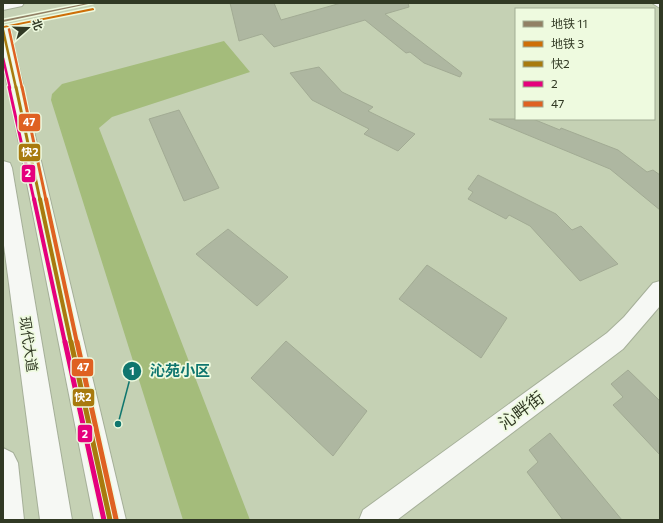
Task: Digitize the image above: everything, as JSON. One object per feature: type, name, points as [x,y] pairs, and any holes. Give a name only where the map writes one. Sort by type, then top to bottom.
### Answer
[{"type":"main road","points":[[3,6],[18,3]]},
{"type":"main road","points":[[3,30],[110,520]]},
{"type":"main road","name":"现代大道","points":[[3,168],[56,520]]},
{"type":"main road","points":[[3,463],[8,520]]},
{"type":"street","name":"沁畔街","points":[[373,520],[615,341],[632,324],[660,290]]},
{"type":"green space","points":[[224,41],[250,72],[112,117],[99,128],[250,520],[183,520],[51,100],[52,94],[62,84]]},
{"type":"building","points":[[230,3],[274,3],[281,20],[341,3],[408,3],[409,7],[385,14],[462,73],[460,77],[424,63],[410,52],[406,53],[365,20],[274,47],[262,34],[239,41]]},
{"type":"building","points":[[319,67],[342,92],[373,107],[368,111],[415,134],[398,151],[364,134],[369,129],[312,100],[290,73]]},
{"type":"building","points":[[179,110],[219,188],[184,201],[149,119]]},
{"type":"building","points":[[489,119],[535,120],[560,130],[561,128],[618,150],[647,172],[653,170],[660,175],[660,210],[610,169]]},
{"type":"building","points":[[478,175],[556,214],[572,230],[581,226],[618,264],[580,281],[530,226],[509,215],[506,219],[468,199],[473,192],[468,189]]},
{"type":"building","points":[[228,229],[288,277],[257,306],[196,254]]},
{"type":"building","points":[[427,265],[507,318],[481,358],[399,299]]},
{"type":"building","points":[[286,341],[367,411],[333,456],[251,378]]},
{"type":"building","points":[[628,370],[660,401],[660,455],[613,405],[623,397],[611,384]]},
{"type":"building","points":[[550,433],[622,520],[563,520],[527,472],[538,462],[529,450]]},
{"type":"metro line","name":"11","points":[[3,21],[92,3]]},
{"type":"metro line","name":"3","points":[[4,27],[93,9]]},
{"type":"transit line","name":"47","points":[[9,29],[116,519]]},
{"type":"transit line","name":"快2","points":[[3,30],[110,520]]},
{"type":"transit line","name":"2","points":[[3,58],[104,520]]},
{"type":"place","name":"沁苑小区","points":[[118,424]]}]
